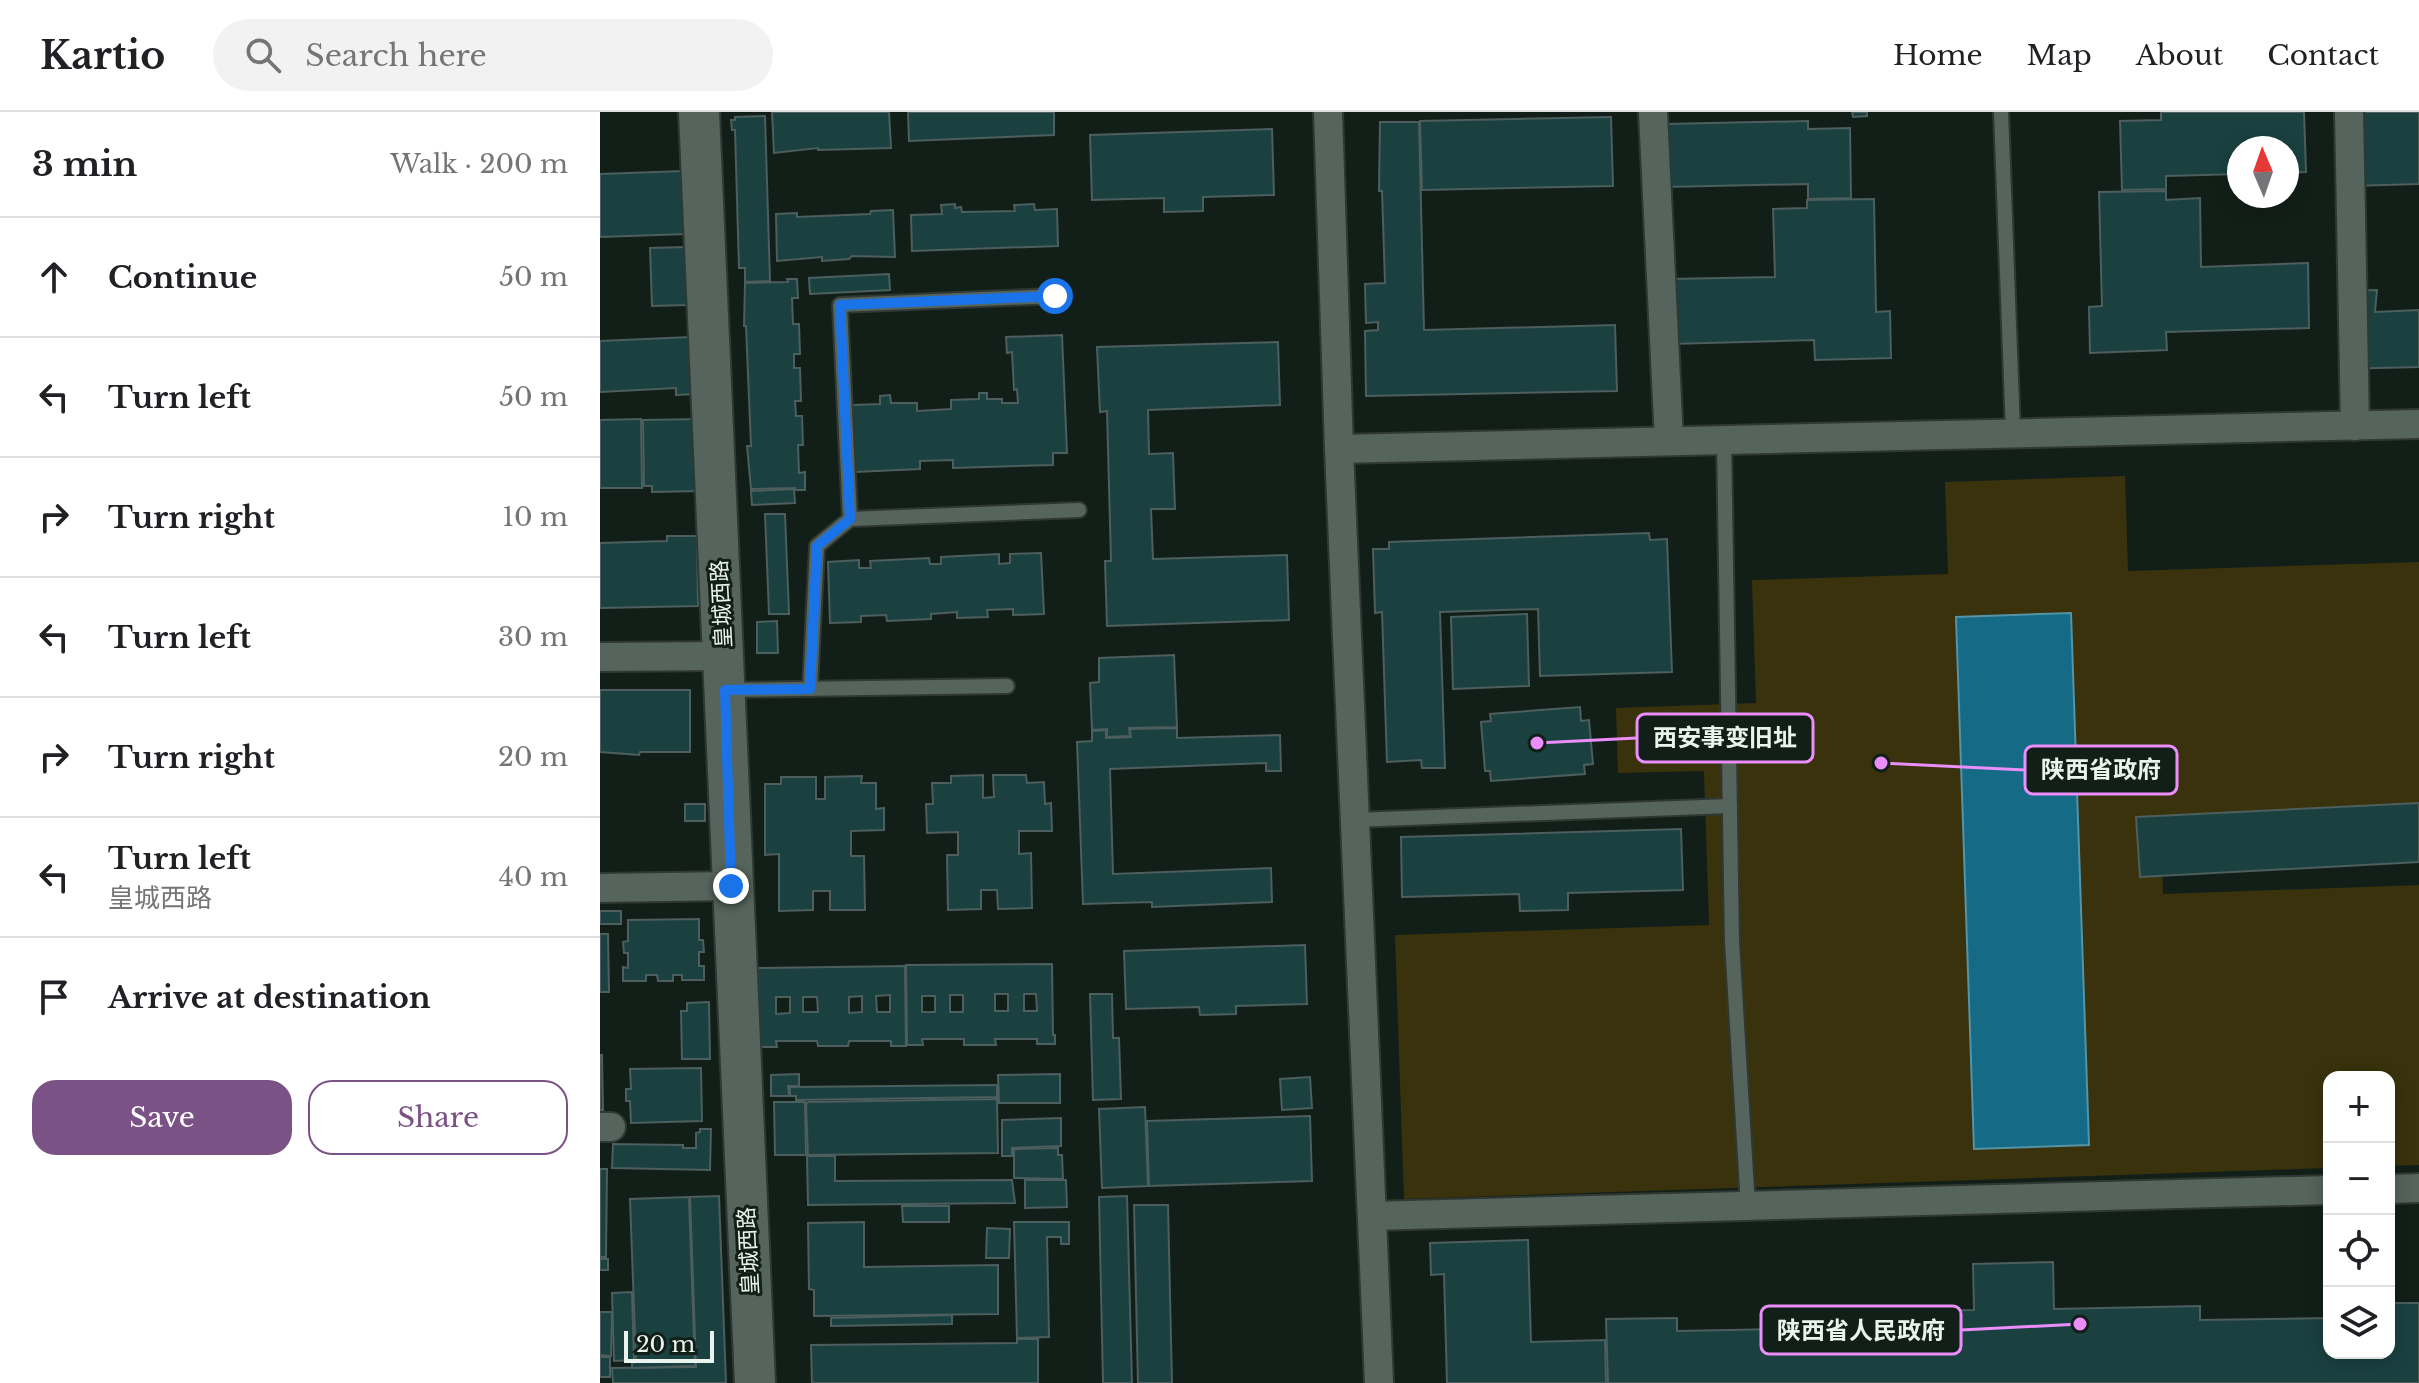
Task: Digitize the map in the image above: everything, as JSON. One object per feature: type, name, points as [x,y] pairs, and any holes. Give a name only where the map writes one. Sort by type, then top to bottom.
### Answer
[{"type":"street","name":"皇城西路","points":[[699,112],[755,1383]]},
{"type":"street","points":[[1328,112],[1339,449],[1379,1383]]},
{"type":"street","points":[[1653,112],[1669,441]]},
{"type":"street","points":[[2349,112],[2355,426]]},
{"type":"street","points":[[1339,449],[2419,424]]},
{"type":"street","points":[[600,657],[725,673]]},
{"type":"street","points":[[600,888],[731,886]]},
{"type":"street","points":[[2395,1189],[2419,1188]]},
{"type":"street","points":[[1372,1216],[2323,1190]]},
{"type":"lane","points":[[2001,112],[2013,432]]},
{"type":"lane","points":[[850,519],[840,305],[1055,296]]},
{"type":"lane","points":[[1724,440],[1732,942],[1748,1207]]},
{"type":"lane","points":[[810,689],[817,546],[850,519],[1079,510]]},
{"type":"lane","points":[[725,673],[810,689],[1007,686]]},
{"type":"lane","points":[[1355,820],[1730,806]]},
{"type":"shaded area","points":[[2125,476],[2128,571],[2419,562],[2419,818],[2160,828],[2163,894],[2419,885],[2419,1165],[2395,1166],[2395,1071],[2323,1071],[2323,1168],[1404,1199],[1395,935],[1709,925],[1704,771],[1618,773],[1616,708],[1756,703],[1752,580],[1948,574],[1945,482]]},
{"type":"water","points":[[2071,613],[2089,1145],[1974,1149],[1956,617]]},
{"type":"building","points":[[772,112],[889,112],[891,148],[818,148],[774,153]]},
{"type":"building","points":[[908,112],[1054,112],[1054,135],[909,141]]},
{"type":"building","points":[[1852,112],[1867,112],[1867,116],[1853,117]]},
{"type":"building","points":[[2161,112],[2304,112],[2306,172],[2299,172],[2299,136],[2227,136],[2227,174],[2166,176],[2166,189],[2122,190],[2120,121],[2161,120]]},
{"type":"building","points":[[2349,112],[2419,112],[2419,184],[2351,186]]},
{"type":"building","points":[[765,116],[770,281],[745,282],[745,268],[739,268],[735,130],[732,130],[731,120],[735,117]]},
{"type":"building","points":[[1611,117],[1613,186],[1422,190],[1420,121]]},
{"type":"building","points":[[1808,121],[1808,129],[1850,128],[1851,198],[1808,199],[1808,184],[1666,187],[1665,124]]},
{"type":"building","points":[[1380,122],[1419,122],[1424,330],[1615,325],[1617,391],[1366,396],[1365,331],[1378,330],[1378,322],[1366,323],[1365,284],[1385,283],[1382,191],[1379,191]]},
{"type":"building","points":[[1272,129],[1274,195],[1203,197],[1203,211],[1164,212],[1164,198],[1092,200],[1090,135]]},
{"type":"building","points":[[683,171],[686,234],[600,237],[600,174]]},
{"type":"building","points":[[2166,191],[2166,200],[2200,198],[2201,267],[2308,263],[2309,328],[2166,332],[2167,350],[2090,353],[2089,307],[2102,306],[2099,192]]},
{"type":"building","points":[[1874,199],[1876,312],[1890,311],[1891,358],[1815,360],[1814,340],[1670,344],[1669,279],[1775,277],[1773,209],[1807,208],[1807,200]]},
{"type":"building","points":[[955,204],[955,208],[961,207],[962,212],[1015,211],[1014,205],[1034,204],[1035,210],[1057,209],[1058,246],[912,251],[911,215],[942,214],[941,205]]},
{"type":"building","points":[[893,210],[895,257],[852,256],[849,259],[822,261],[822,257],[777,261],[776,214],[797,213],[797,217]]},
{"type":"building","points":[[686,247],[688,305],[652,306],[650,248]]},
{"type":"building","points":[[889,274],[890,290],[810,294],[809,278]]},
{"type":"building","points":[[787,279],[797,279],[798,298],[792,298],[793,324],[799,324],[800,354],[794,354],[794,368],[800,368],[801,401],[795,401],[796,416],[802,416],[803,445],[798,445],[799,473],[805,472],[805,490],[751,489],[747,446],[751,446],[744,326],[745,283],[788,282]]},
{"type":"building","points":[[2377,290],[2375,312],[2419,310],[2419,367],[2340,369],[2339,291]]},
{"type":"building","points":[[1062,335],[1067,453],[1053,453],[1053,465],[953,468],[953,460],[920,461],[920,469],[855,472],[855,464],[841,464],[839,414],[853,413],[853,405],[880,404],[880,396],[890,395],[891,403],[917,403],[917,411],[951,409],[951,400],[979,399],[979,393],[987,393],[987,399],[1002,399],[1002,403],[1018,403],[1017,389],[1014,390],[1012,352],[1007,353],[1006,337]]},
{"type":"building","points":[[690,337],[695,394],[676,395],[676,388],[600,392],[600,341]]},
{"type":"building","points":[[1278,342],[1280,405],[1148,410],[1149,454],[1173,453],[1175,509],[1151,509],[1153,559],[1287,555],[1289,620],[1107,626],[1105,561],[1111,561],[1107,411],[1100,412],[1097,347]]},
{"type":"building","points":[[641,419],[642,488],[600,488],[600,420]]},
{"type":"building","points":[[700,419],[700,491],[652,492],[652,486],[644,486],[643,420]]},
{"type":"building","points":[[794,489],[795,503],[752,505],[751,491]]},
{"type":"building","points":[[765,514],[785,514],[789,614],[769,614]]},
{"type":"building","points":[[1649,533],[1650,540],[1667,539],[1672,672],[1540,676],[1538,609],[1440,612],[1445,768],[1422,768],[1421,760],[1387,762],[1382,612],[1375,613],[1373,549],[1389,549],[1389,542]]},
{"type":"building","points":[[667,536],[697,536],[698,606],[600,608],[600,543],[667,541]]},
{"type":"building","points":[[1041,553],[1044,614],[1013,615],[1013,609],[987,610],[988,617],[957,618],[957,612],[931,614],[931,619],[887,621],[886,615],[861,616],[861,622],[830,623],[828,562],[859,560],[859,568],[871,568],[870,561],[929,558],[930,564],[941,564],[941,557],[999,554],[999,564],[1010,563],[1010,554]]},
{"type":"building","points":[[1527,614],[1529,686],[1453,689],[1451,617]]},
{"type":"building","points":[[777,621],[778,653],[757,653],[757,622]]},
{"type":"building","points":[[1174,655],[1177,727],[1129,728],[1130,736],[1107,737],[1107,729],[1092,730],[1090,683],[1099,682],[1099,658]]},
{"type":"building","points":[[600,690],[690,690],[690,752],[640,752],[639,755],[600,752]]},
{"type":"building","points":[[1580,707],[1581,721],[1589,720],[1593,764],[1584,765],[1585,774],[1491,781],[1490,771],[1485,771],[1481,722],[1491,721],[1490,714]]},
{"type":"building","points":[[1177,728],[1177,738],[1280,735],[1281,771],[1266,771],[1266,763],[1110,769],[1113,874],[1271,868],[1272,902],[1152,907],[1152,902],[1083,904],[1077,742],[1092,741],[1092,731],[1106,730],[1106,738],[1131,737],[1130,729]]},
{"type":"building","points":[[983,775],[983,798],[994,797],[993,775],[1026,775],[1027,783],[1044,782],[1045,804],[1051,803],[1052,831],[1019,831],[1019,854],[1031,853],[1032,908],[998,909],[997,890],[981,890],[981,909],[948,910],[947,855],[958,855],[958,832],[927,833],[926,804],[933,804],[932,783],[951,783],[951,776]]},
{"type":"building","points":[[862,776],[861,783],[876,783],[876,809],[884,808],[884,830],[851,831],[851,856],[864,856],[865,910],[830,910],[830,891],[813,891],[813,910],[779,911],[779,854],[765,855],[765,784],[781,784],[781,777],[816,777],[816,799],[825,799],[825,777]]},
{"type":"building","points":[[2419,803],[2419,862],[2140,877],[2136,817]]},
{"type":"building","points":[[685,804],[705,804],[705,821],[685,821]]},
{"type":"building","points":[[1681,829],[1683,890],[1568,893],[1568,910],[1520,911],[1519,894],[1402,897],[1401,837]]},
{"type":"building","points":[[600,911],[621,911],[621,924],[600,924]]},
{"type":"building","points":[[699,919],[699,940],[703,940],[704,952],[699,952],[699,966],[704,966],[704,980],[682,980],[682,975],[673,975],[673,981],[658,981],[657,975],[646,975],[646,981],[623,981],[623,967],[628,968],[628,953],[624,953],[623,942],[628,941],[628,920]]},
{"type":"building","points":[[600,934],[608,934],[609,992],[600,992]]},
{"type":"building","points":[[1305,945],[1307,1004],[1236,1006],[1236,1014],[1200,1015],[1199,1007],[1126,1009],[1124,951]]},
{"type":"building","points":[[1052,964],[1055,1044],[1037,1044],[1037,1039],[995,1039],[996,1045],[964,1045],[964,1039],[922,1039],[923,1045],[907,1045],[906,965]],"holes":[[[995,994],[1008,994],[1008,1011],[995,1011]],[[1024,994],[1036,994],[1037,1011],[1024,1011]],[[950,995],[963,995],[963,1012],[950,1012]],[[922,996],[935,996],[935,1012],[922,1012]]]},
{"type":"building","points":[[905,966],[906,1046],[891,1046],[891,1041],[849,1041],[848,1046],[818,1046],[817,1041],[776,1041],[777,1047],[759,1047],[758,968]],"holes":[[[890,995],[890,1012],[877,1012],[876,996]],[[862,996],[862,1012],[849,1013],[849,997]],[[776,997],[790,997],[790,1013],[776,1014]],[[803,997],[817,997],[818,1012],[803,1012]]]},
{"type":"building","points":[[1090,994],[1112,994],[1113,1038],[1119,1038],[1121,1099],[1093,1100]]},
{"type":"building","points":[[709,1002],[710,1059],[682,1059],[681,1011],[687,1011],[687,1003]]},
{"type":"building","points":[[602,1055],[603,1110],[600,1110]]},
{"type":"building","points":[[701,1068],[702,1121],[631,1123],[630,1101],[626,1101],[626,1089],[631,1089],[630,1069]]},
{"type":"building","points":[[799,1074],[799,1086],[788,1086],[789,1096],[771,1096],[771,1075]]},
{"type":"building","points":[[1060,1074],[1060,1103],[999,1103],[998,1075]]},
{"type":"building","points":[[1310,1077],[1312,1108],[1282,1110],[1280,1079]]},
{"type":"building","points":[[997,1085],[997,1097],[796,1100],[796,1096],[790,1096],[790,1087]]},
{"type":"building","points":[[997,1099],[998,1153],[808,1155],[808,1102]]},
{"type":"building","points":[[774,1102],[805,1102],[806,1155],[775,1155]]},
{"type":"building","points":[[1145,1107],[1148,1186],[1102,1188],[1099,1109]]},
{"type":"building","points":[[1310,1116],[1312,1181],[1149,1186],[1147,1121]]},
{"type":"building","points":[[1061,1118],[1061,1146],[1012,1148],[1012,1156],[1002,1156],[1002,1120]]},
{"type":"building","points":[[700,1129],[711,1129],[710,1170],[612,1168],[613,1144],[696,1148],[696,1133]]},
{"type":"building","points":[[1058,1148],[1058,1155],[1062,1155],[1063,1179],[1014,1178],[1014,1149]]},
{"type":"building","points":[[807,1156],[835,1156],[835,1181],[1012,1180],[1015,1203],[808,1205]]},
{"type":"building","points":[[600,1169],[607,1169],[606,1257],[600,1257]]},
{"type":"building","points":[[1025,1180],[1066,1180],[1067,1207],[1025,1208]]},
{"type":"building","points":[[719,1196],[726,1383],[613,1383],[612,1368],[696,1367],[690,1197]]},
{"type":"building","points":[[1127,1196],[1132,1383],[1103,1383],[1099,1197]]},
{"type":"building","points":[[689,1197],[695,1366],[632,1368],[632,1363],[636,1362],[630,1199]]},
{"type":"building","points":[[1134,1205],[1168,1205],[1172,1383],[1138,1383]]},
{"type":"building","points":[[902,1206],[949,1206],[949,1222],[903,1222]]},
{"type":"building","points":[[864,1222],[864,1267],[998,1265],[998,1314],[814,1316],[814,1290],[809,1289],[808,1223]]},
{"type":"building","points":[[1014,1222],[1069,1222],[1069,1244],[1061,1244],[1061,1237],[1047,1237],[1049,1337],[1017,1338]]},
{"type":"building","points":[[987,1228],[1010,1229],[1009,1258],[986,1258]]},
{"type":"building","points":[[1528,1240],[1531,1342],[1605,1340],[1606,1383],[1447,1383],[1444,1274],[1431,1275],[1430,1243]]},
{"type":"building","points":[[600,1259],[608,1259],[608,1270],[600,1270]]},
{"type":"building","points":[[2053,1262],[2054,1309],[2200,1306],[2200,1320],[2323,1318],[2323,1359],[2395,1359],[2395,1303],[2419,1303],[2419,1383],[1608,1383],[1606,1319],[1677,1318],[1677,1331],[1831,1328],[1830,1313],[1974,1310],[1973,1264]]},
{"type":"building","points":[[632,1292],[634,1360],[614,1361],[612,1293]]},
{"type":"building","points":[[600,1312],[612,1312],[611,1356],[600,1355]]},
{"type":"building","points":[[952,1315],[952,1324],[831,1326],[831,1318]]},
{"type":"building","points":[[1017,1339],[1038,1339],[1038,1383],[812,1383],[811,1345],[1017,1343]]},
{"type":"building","points":[[600,1357],[610,1357],[610,1377],[600,1377]]},
{"type":"place","name":"西安事变旧址","points":[[1537,743]]},
{"type":"place","name":"陕西省政府","points":[[1881,763]]},
{"type":"place","name":"陕西省人民政府","points":[[2080,1324]]},
{"type":"route","points":[[731,886],[725,690],[810,689],[817,546],[850,519],[840,305],[1055,296]]}]
